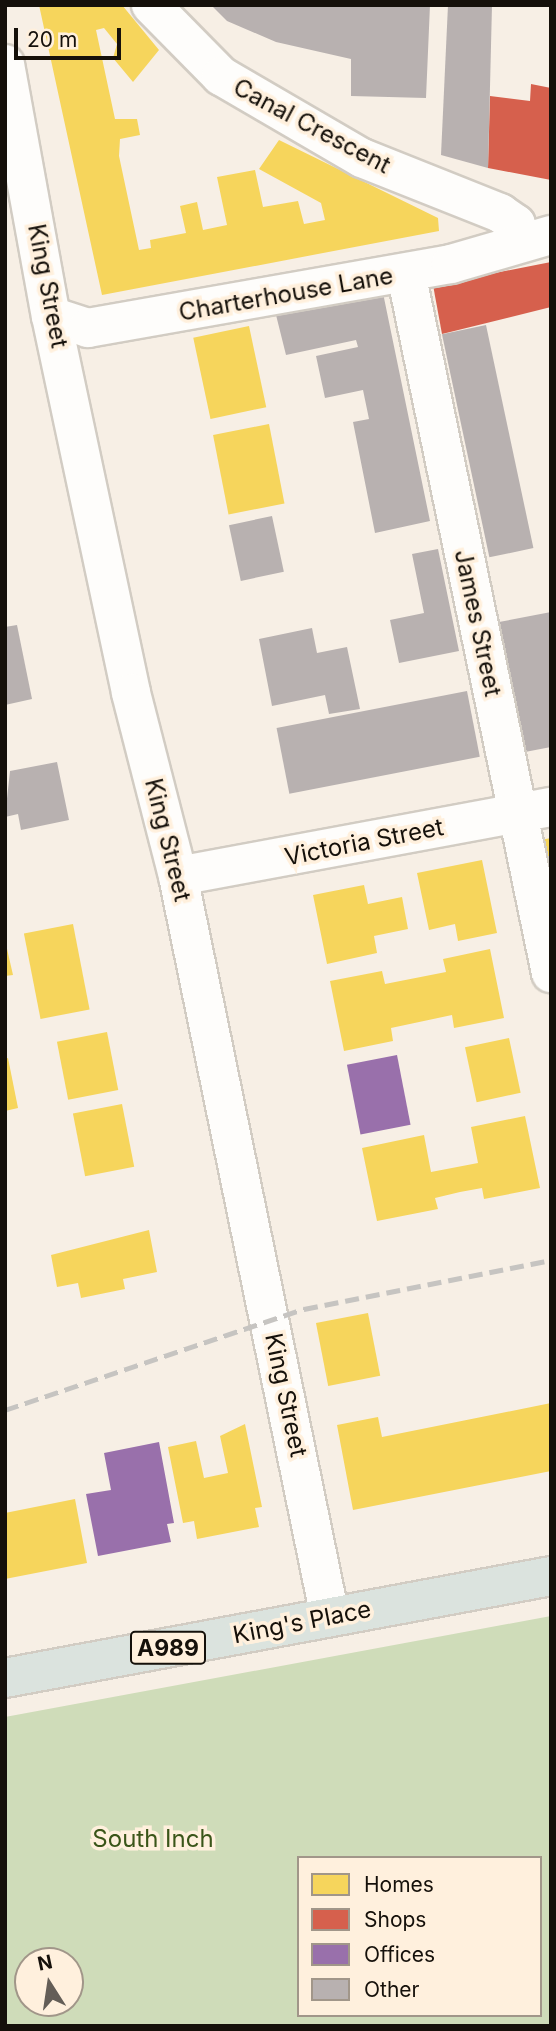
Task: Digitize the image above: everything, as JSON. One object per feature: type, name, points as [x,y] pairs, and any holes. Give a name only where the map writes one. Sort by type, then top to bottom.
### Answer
[{"type":"main road","name":"King's Place","points":[[5,1678],[551,1576]]},
{"type":"street","name":"Canal Crescent","points":[[151,5],[221,76],[362,158],[500,213],[535,238]]},
{"type":"street","name":"King Street","points":[[5,64],[51,316],[70,389],[131,693],[178,876],[330,1616]]},
{"type":"street","name":"Charterhouse Lane","points":[[51,316],[89,328],[406,273],[535,238]]},
{"type":"street","name":"James Street","points":[[406,273],[534,810],[551,973]]},
{"type":"street","name":"Victoria Street","points":[[178,876],[534,810]]},
{"type":"green space","name":"South Inch","points":[[551,1616],[551,2026],[5,2026],[5,1717]]},
{"type":"building: Homes","points":[[39,5],[122,5],[159,50],[133,82],[113,58],[117,44],[104,28],[96,30],[115,119],[137,119],[140,135],[120,139],[119,156],[139,250],[151,248],[150,240],[186,233],[180,206],[197,202],[203,230],[227,225],[217,177],[255,170],[263,207],[298,201],[304,224],[325,220],[321,203],[259,169],[279,140],[438,218],[439,231],[102,295]]},
{"type":"building: Homes","points":[[249,326],[266,407],[211,419],[193,338]]},
{"type":"building: Homes","points":[[269,424],[284,504],[229,514],[213,435]]},
{"type":"building: Homes","points":[[551,838],[551,910],[535,841]]},
{"type":"building: Homes","points":[[482,860],[497,933],[458,941],[455,924],[429,930],[417,873]]},
{"type":"building: Homes","points":[[364,885],[368,904],[402,897],[408,929],[374,936],[377,953],[327,964],[313,895]]},
{"type":"building: Homes","points":[[73,924],[90,1009],[41,1019],[24,934]]},
{"type":"building: Homes","points":[[5,940],[13,975],[5,976]]},
{"type":"building: Homes","points":[[490,949],[504,1018],[454,1028],[452,1015],[391,1028],[393,1041],[344,1051],[330,981],[382,971],[385,984],[446,972],[443,959]]},
{"type":"building: Homes","points":[[107,1032],[118,1090],[68,1100],[57,1042]]},
{"type":"building: Homes","points":[[509,1038],[521,1093],[477,1102],[465,1047]]},
{"type":"building: Homes","points":[[8,1058],[18,1108],[5,1111],[5,1059]]},
{"type":"building: Homes","points":[[122,1104],[134,1167],[85,1176],[73,1114]]},
{"type":"building: Homes","points":[[525,1116],[540,1188],[484,1199],[482,1188],[460,1192],[435,1198],[438,1209],[377,1221],[362,1148],[424,1135],[431,1172],[478,1163],[471,1127]]},
{"type":"building: Homes","points":[[149,1230],[157,1272],[123,1279],[125,1289],[81,1298],[78,1283],[57,1287],[51,1255]]},
{"type":"building: Homes","points":[[368,1313],[380,1376],[328,1386],[316,1323]]},
{"type":"building: Homes","points":[[551,1403],[551,1471],[353,1510],[337,1425],[378,1417],[382,1437]]},
{"type":"building: Homes","points":[[245,1424],[262,1507],[255,1508],[259,1527],[197,1539],[194,1521],[183,1523],[168,1447],[196,1441],[204,1478],[228,1473],[220,1436]]},
{"type":"building: Homes","points":[[75,1499],[87,1563],[5,1579],[5,1513]]},
{"type":"building: Shops","points":[[531,84],[551,88],[551,180],[488,168],[490,96],[530,101]]},
{"type":"building: Shops","points":[[551,262],[551,307],[442,334],[433,285]]},
{"type":"building: Offices","points":[[397,1055],[411,1125],[360,1134],[347,1065]]},
{"type":"building: Offices","points":[[159,1442],[174,1523],[167,1524],[171,1542],[98,1556],[86,1494],[111,1490],[104,1453]]},
{"type":"building: Other","points":[[211,5],[430,5],[426,98],[351,96],[351,59],[276,42],[227,21]]},
{"type":"building: Other","points":[[448,5],[492,5],[488,168],[441,155]]},
{"type":"building: Other","points":[[383,293],[430,521],[375,533],[353,422],[369,419],[363,390],[325,398],[316,356],[358,347],[356,340],[286,355],[276,315]]},
{"type":"building: Other","points":[[486,325],[533,548],[489,557],[442,334]]},
{"type":"building: Other","points":[[272,516],[284,572],[241,581],[229,525]]},
{"type":"building: Other","points":[[438,549],[459,651],[399,663],[390,620],[424,613],[412,554]]},
{"type":"building: Other","points":[[551,612],[551,747],[525,752],[499,622]]},
{"type":"building: Other","points":[[17,625],[32,699],[5,705],[5,627]]},
{"type":"building: Other","points":[[312,628],[317,653],[347,647],[360,709],[329,714],[325,695],[272,706],[259,639]]},
{"type":"building: Other","points":[[467,691],[480,757],[289,794],[277,728]]},
{"type":"building: Other","points":[[57,762],[69,820],[21,830],[18,814],[5,817],[10,771]]},
{"type":"railway","points":[[5,1410],[304,1309],[551,1260]]}]
